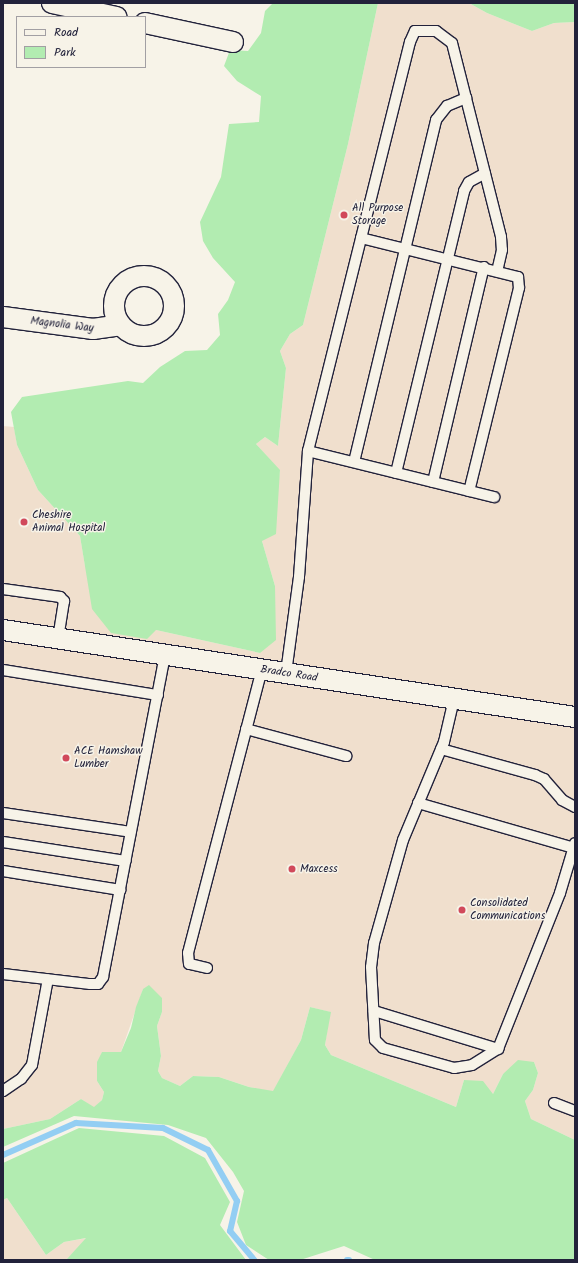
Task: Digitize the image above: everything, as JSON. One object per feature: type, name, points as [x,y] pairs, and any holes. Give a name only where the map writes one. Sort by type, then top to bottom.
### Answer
[{"type":"street","points":[[52,3],[112,16]]},
{"type":"street","points":[[146,23],[233,42]]},
{"type":"street","name":"Magnolia Way","points":[[3,317],[89,329],[104,329],[120,325]]},
{"type":"street","name":"Bradco Road","points":[[3,630],[575,717]]},
{"type":"lane","points":[[286,673],[300,571],[308,451],[410,42],[416,32],[436,31],[452,43],[502,236],[502,250],[497,271]]},
{"type":"lane","points":[[354,462],[438,114],[447,106],[466,98]]},
{"type":"lane","points":[[396,473],[446,258],[464,191],[469,182],[485,173]]},
{"type":"lane","points":[[361,238],[484,267],[518,278],[519,288],[469,491]]},
{"type":"lane","points":[[433,482],[484,267]]},
{"type":"lane","points":[[308,451],[494,497]]},
{"type":"lane","points":[[3,589],[60,597],[64,601],[58,639]]},
{"type":"lane","points":[[3,974],[90,984],[101,982],[126,862],[165,654]]},
{"type":"lane","points":[[207,968],[188,964],[188,953],[262,669]]},
{"type":"lane","points":[[3,670],[158,695]]},
{"type":"lane","points":[[418,802],[574,846],[560,893],[498,1049],[472,1065],[454,1068],[383,1048],[375,1040],[371,967],[374,942],[403,840],[418,802],[441,749],[448,730],[454,699]]},
{"type":"lane","points":[[246,728],[346,756]]},
{"type":"lane","points":[[441,749],[535,775],[544,779],[562,800],[575,807]]},
{"type":"lane","points":[[3,814],[131,832]]},
{"type":"lane","points":[[3,842],[126,862]]},
{"type":"lane","points":[[3,871],[120,890]]},
{"type":"lane","points":[[3,1091],[21,1079],[32,1065],[48,979]]},
{"type":"lane","points":[[374,1010],[498,1049]]},
{"type":"lane","points":[[554,1103],[575,1111]]},
{"type":"shaded area","points":[[378,3],[469,3],[487,13],[532,31],[554,23],[575,22],[575,1140],[531,1119],[525,1101],[533,1090],[538,1073],[534,1062],[503,1074],[493,1094],[464,1080],[456,1107],[331,1055],[325,1045],[330,1012],[310,1007],[301,1040],[273,1092],[249,1087],[219,1077],[193,1076],[180,1086],[162,1078],[158,1071],[161,1056],[157,1026],[162,1012],[143,989],[121,1052],[102,1052],[97,1081],[104,1092],[102,1100],[94,1108],[81,1099],[50,1119],[3,1129],[3,426],[14,427],[17,445],[38,490],[80,536],[85,566],[156,630],[260,653],[275,586],[262,541],[277,490],[280,471],[256,444],[265,437],[278,446],[286,368],[280,351],[290,334],[303,325],[348,144]]},
{"type":"shaded area","points":[[7,1198],[46,1255],[64,1242],[87,1238],[66,1260],[3,1260],[3,1200]]},
{"type":"green space","points":[[273,3],[378,3],[348,144],[303,325],[290,334],[280,351],[286,368],[278,446],[265,437],[256,444],[280,470],[276,534],[262,541],[275,586],[276,640],[260,653],[156,630],[147,639],[111,633],[92,609],[80,536],[38,490],[17,445],[11,412],[22,397],[128,381],[143,383],[160,367],[185,351],[207,350],[220,335],[218,314],[228,300],[235,282],[213,258],[203,241],[200,222],[221,177],[229,124],[259,122],[261,96],[237,81],[224,66],[230,50],[248,51],[261,33],[265,11]]},
{"type":"green space","points":[[469,3],[575,3],[575,22],[554,23],[532,31],[487,13]]},
{"type":"green space","points":[[149,985],[162,998],[162,1012],[157,1026],[161,1056],[158,1071],[162,1078],[180,1086],[193,1076],[219,1077],[249,1087],[273,1091],[301,1040],[310,1007],[331,1012],[325,1045],[331,1055],[456,1107],[464,1080],[483,1081],[493,1094],[503,1074],[518,1060],[534,1062],[538,1073],[533,1090],[525,1101],[531,1119],[575,1140],[575,1260],[375,1260],[344,1246],[300,1260],[269,1260],[246,1245],[237,1222],[244,1191],[233,1172],[206,1138],[168,1125],[74,1116],[3,1147],[3,1129],[50,1119],[81,1099],[94,1107],[102,1100],[104,1092],[97,1081],[97,1062],[102,1052],[121,1052],[131,1028],[136,1007],[143,989]]},
{"type":"green space","points":[[79,1128],[164,1136],[205,1158],[230,1202],[220,1225],[246,1260],[66,1260],[86,1238],[64,1242],[46,1255],[7,1198],[3,1200],[3,1163]]},
{"type":"waterway","points":[[3,1155],[76,1123],[163,1128],[208,1150],[237,1201],[230,1231],[254,1260]]},
{"type":"place","name":"All Purpose Storage","points":[[344,215]]},
{"type":"place","name":"Cheshire Animal Hospital","points":[[24,522]]},
{"type":"place","name":"ACE Hamshaw Lumber","points":[[66,758]]},
{"type":"place","name":"Maxcess","points":[[292,869]]},
{"type":"place","name":"Consolidated Communications","points":[[462,910]]}]
